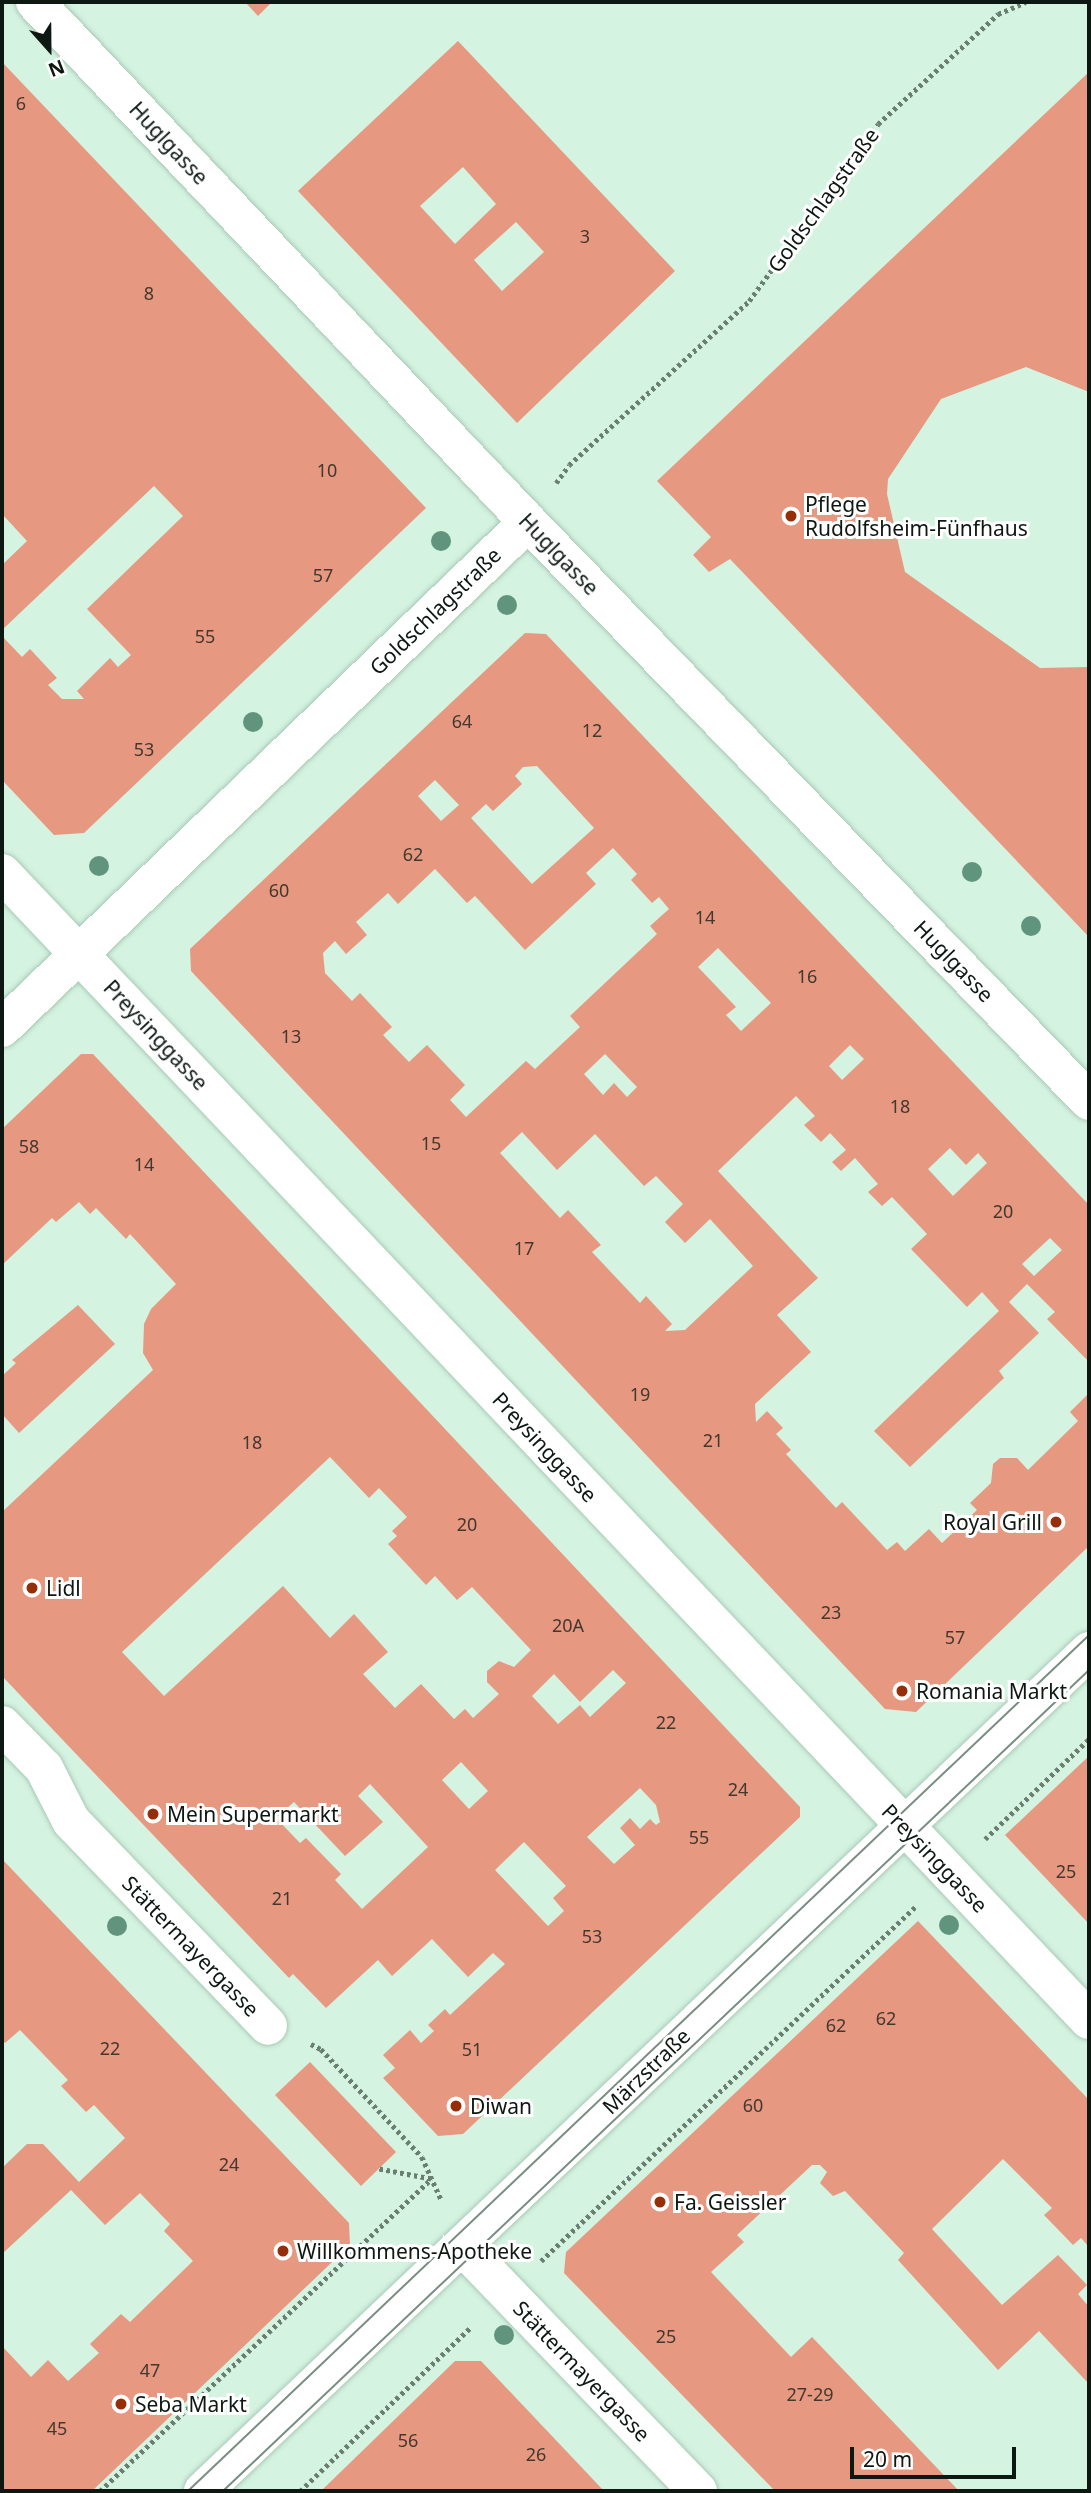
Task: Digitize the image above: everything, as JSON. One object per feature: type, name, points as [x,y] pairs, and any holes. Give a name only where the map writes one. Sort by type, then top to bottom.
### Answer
[{"type":"street","name":"Huglgasse","points":[[35,2],[528,522],[1089,1101]]},
{"type":"street","name":"Goldschlagstraße","points":[[2,1028],[528,522]]},
{"type":"street","name":"Preysinggasse","points":[[2,873],[1089,2020]]},
{"type":"street","name":"Märzstraße","points":[[203,2491],[1089,1651]]},
{"type":"street","name":"Stättermayergasse","points":[[2,1725],[44,1768],[71,1821],[268,2026]]},
{"type":"street","name":"Stättermayergasse","points":[[463,2247],[698,2491]]},
{"type":"path","name":"Goldschlagstraße","points":[[528,522],[569,465],[749,301],[878,124],[998,14],[1026,2]]},
{"type":"path","points":[[300,2491],[1089,1739]]},
{"type":"path","name":"Stättermayergasse","points":[[268,2026],[321,2049],[422,2157],[463,2247]]},
{"type":"path","points":[[379,2169],[431,2179]]},
{"type":"path","points":[[100,2491],[431,2179]]},
{"type":"building","points":[[245,2],[272,2],[258,16]]},
{"type":"building","points":[[458,41],[675,271],[517,423],[298,191]],"holes":[[[463,167],[496,204],[455,244],[420,206]],[[516,222],[544,252],[502,291],[474,260]]]},
{"type":"building","points":[[2,62],[426,508],[84,833],[54,835],[2,780],[2,636],[22,657],[30,649],[57,678],[48,685],[62,699],[84,699],[77,691],[110,658],[118,667],[131,655],[87,609],[183,516],[154,486],[2,630],[2,565],[27,541],[2,514]]},
{"type":"building","name":"Pflege Rudolfsheim-Fünfhaus","points":[[1089,72],[1089,392],[1026,367],[941,399],[888,479],[887,494],[905,572],[1040,668],[1089,667],[1089,937],[730,559],[709,572],[693,555],[711,537],[657,481]]},
{"type":"building","points":[[525,633],[546,634],[1089,1205],[1089,1362],[1047,1319],[1055,1312],[1027,1284],[1009,1302],[1039,1333],[999,1371],[1004,1378],[910,1467],[874,1431],[999,1311],[982,1292],[967,1307],[911,1249],[927,1234],[892,1197],[882,1206],[868,1192],[878,1184],[855,1158],[841,1171],[832,1162],[846,1150],[830,1133],[821,1142],[804,1125],[815,1116],[796,1096],[718,1171],[818,1278],[777,1315],[811,1352],[755,1404],[756,1422],[767,1411],[783,1428],[776,1434],[791,1450],[786,1454],[836,1508],[842,1502],[887,1550],[897,1542],[905,1551],[929,1529],[942,1543],[977,1510],[970,1503],[991,1483],[993,1464],[1000,1458],[1017,1458],[1028,1470],[1078,1421],[1070,1412],[1089,1393],[1089,1546],[916,1712],[885,1709],[191,971],[190,949]],"holes":[[[537,766],[594,828],[532,884],[471,818],[486,804],[493,811],[522,784],[515,776],[523,767]],[[435,780],[459,805],[441,821],[418,796]],[[613,848],[637,874],[631,880],[652,903],[659,897],[669,909],[650,926],[657,934],[570,1016],[580,1027],[535,1069],[526,1061],[466,1117],[450,1100],[465,1085],[427,1045],[409,1062],[383,1035],[392,1027],[360,993],[352,1001],[325,973],[323,953],[335,941],[346,954],[367,935],[356,922],[388,893],[398,904],[435,869],[467,903],[475,896],[525,950],[596,884],[586,873]],[[718,948],[771,1003],[741,1031],[726,1015],[736,1007],[698,967]],[[850,1045],[864,1059],[842,1080],[829,1066]],[[605,1054],[637,1087],[627,1097],[614,1083],[603,1095],[584,1074]],[[522,1132],[557,1170],[595,1134],[644,1186],[656,1176],[683,1204],[665,1222],[685,1243],[710,1219],[753,1266],[685,1330],[665,1331],[672,1324],[646,1296],[640,1303],[592,1252],[601,1245],[568,1210],[560,1218],[500,1153]],[[950,1148],[966,1165],[978,1153],[987,1163],[953,1196],[928,1169]],[[1050,1238],[1062,1250],[1034,1276],[1022,1264]]]},
{"type":"building","points":[[81,1054],[93,1054],[800,1807],[800,1817],[463,2134],[438,2136],[383,2078],[395,2068],[383,2055],[410,2030],[421,2043],[434,2031],[428,2025],[445,2009],[450,2015],[505,1964],[493,1953],[468,1977],[432,1939],[392,1976],[378,1960],[326,2008],[293,1974],[289,1978],[2,1676],[2,1512],[153,1370],[143,1353],[144,1324],[151,1309],[176,1284],[130,1234],[126,1239],[96,1208],[90,1214],[79,1202],[56,1222],[52,1218],[2,1265],[2,1129]],"holes":[[[330,1457],[369,1498],[379,1488],[407,1517],[392,1531],[397,1536],[388,1544],[426,1585],[435,1576],[457,1600],[472,1587],[531,1650],[514,1667],[499,1661],[487,1671],[487,1682],[499,1694],[473,1718],[465,1709],[454,1719],[421,1684],[395,1708],[363,1674],[388,1652],[354,1614],[330,1638],[283,1586],[164,1696],[122,1652]],[[613,1670],[626,1683],[590,1717],[580,1705],[558,1724],[532,1696],[554,1674],[580,1702]],[[461,1762],[488,1791],[469,1809],[442,1780]],[[370,1784],[428,1847],[362,1909],[335,1880],[341,1874],[306,1838],[300,1843],[276,1818],[294,1802],[345,1856],[383,1822],[358,1796]],[[640,1788],[656,1805],[660,1822],[656,1825],[650,1819],[640,1829],[630,1818],[620,1828],[635,1845],[614,1864],[587,1837]],[[524,1842],[566,1886],[553,1898],[564,1911],[548,1926],[495,1870]]]},
{"type":"building","points":[[78,1305],[115,1344],[19,1433],[2,1414],[2,1376],[16,1363],[12,1360]]},
{"type":"building","points":[[1089,1756],[1089,1924],[1005,1835]]},
{"type":"building","points":[[2,1859],[349,2223],[350,2245],[92,2491],[2,2491],[2,2346],[31,2377],[48,2360],[68,2381],[99,2353],[90,2344],[121,2314],[130,2322],[193,2261],[164,2231],[170,2224],[140,2193],[105,2225],[71,2190],[2,2254],[2,2168],[27,2144],[43,2144],[79,2182],[125,2138],[94,2105],[86,2112],[61,2086],[68,2080],[20,2030],[5,2043],[2,2040]]},
{"type":"building","points":[[918,1921],[1089,2100],[1089,2247],[1081,2238],[1073,2245],[1044,2215],[1052,2208],[1003,2159],[932,2229],[1002,2305],[1058,2255],[1087,2285],[1078,2294],[1089,2307],[1089,2384],[1039,2331],[998,2370],[898,2260],[904,2253],[845,2191],[833,2196],[820,2183],[827,2172],[820,2165],[812,2165],[737,2235],[744,2242],[711,2272],[791,2357],[812,2337],[959,2491],[775,2491],[564,2273],[566,2252]]},
{"type":"building","points":[[310,2062],[396,2152],[361,2186],[275,2095]]},
{"type":"building","points":[[455,2361],[481,2361],[604,2491],[321,2491]]},
{"type":"tram line","points":[[188,2491],[1089,1635]]},
{"type":"tram line","points":[[223,2491],[1089,1670]]},
{"type":"place","name":"Pflege Rudolfsheim-Fünfhaus","points":[[791,516]]},
{"type":"place","name":"Royal Grill","points":[[1056,1522]]},
{"type":"place","name":"Lidl","points":[[32,1588]]},
{"type":"place","name":"Romania Markt","points":[[902,1691]]},
{"type":"place","name":"Mein Supermarkt","points":[[153,1814]]},
{"type":"place","name":"Diwan","points":[[456,2106]]},
{"type":"place","name":"Fa. Geissler","points":[[660,2202]]},
{"type":"place","name":"Willkommens-Apotheke","points":[[283,2251]]},
{"type":"place","name":"Seba Markt","points":[[121,2404]]}]
